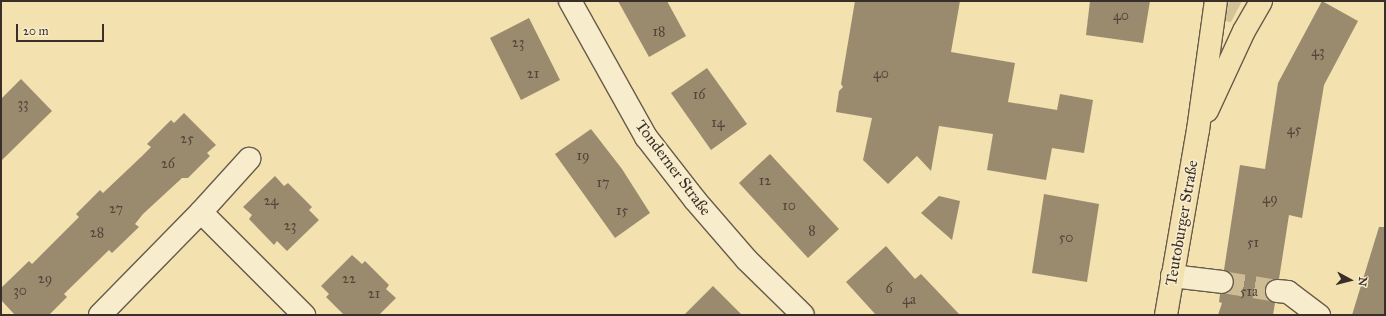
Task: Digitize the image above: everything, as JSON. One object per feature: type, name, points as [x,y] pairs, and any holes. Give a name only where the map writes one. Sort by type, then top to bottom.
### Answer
[{"type":"main road","name":"Teutoburger Straße","points":[[1166,315],[1198,130],[1216,1]]},
{"type":"main road","name":"Teutoburger Straße","points":[[1198,130],[1244,31],[1261,1]]},
{"type":"street","name":"Tonderner Straße","points":[[570,1],[646,137],[695,200],[747,260],[803,315]]},
{"type":"street","points":[[100,315],[201,212],[249,159]]},
{"type":"street","points":[[201,212],[304,315]]},
{"type":"street","points":[[1172,276],[1222,282]]},
{"type":"street","points":[[1277,291],[1288,292],[1319,315]]},
{"type":"shaded area","points":[[1229,1],[1242,1],[1231,22],[1228,22],[1225,19]]},
{"type":"building","points":[[618,1],[667,1],[686,36],[649,57]]},
{"type":"building","points":[[855,1],[960,1],[951,52],[1015,63],[1008,102],[1057,110],[1060,94],[1093,100],[1084,153],[1052,148],[1046,180],[987,170],[993,134],[939,126],[931,171],[917,156],[888,184],[863,160],[872,118],[836,112],[839,91],[843,87],[841,84]]},
{"type":"building","points":[[1090,1],[1150,1],[1143,43],[1086,35]]},
{"type":"building","points":[[1322,1],[1358,21],[1324,85],[1302,218],[1289,215],[1279,279],[1271,280],[1265,289],[1266,297],[1275,303],[1273,315],[1218,315],[1222,303],[1219,302],[1220,294],[1227,293],[1234,284],[1233,277],[1224,270],[1240,165],[1265,169],[1278,83]]},
{"type":"building","points":[[529,18],[560,80],[521,100],[490,38]]},
{"type":"building","points":[[707,68],[747,124],[711,150],[671,93]]},
{"type":"building","points":[[21,79],[52,111],[1,161],[1,99]]},
{"type":"building","points":[[184,113],[216,145],[207,153],[210,156],[188,178],[182,178],[143,214],[135,224],[139,227],[112,253],[109,250],[64,294],[67,297],[49,315],[15,315],[1,300],[1,288],[29,261],[32,264],[79,217],[76,214],[100,190],[103,193],[151,147],[147,144],[171,120],[174,123]]},
{"type":"building","points":[[591,129],[622,169],[650,213],[615,238],[555,154]]},
{"type":"building","points":[[770,154],[839,229],[808,258],[739,183]]},
{"type":"building","points":[[275,176],[284,186],[288,183],[312,207],[309,210],[319,220],[287,251],[277,241],[274,245],[249,219],[252,215],[243,207]]},
{"type":"building","points":[[1044,194],[1099,204],[1087,282],[1032,273]]},
{"type":"building","points":[[939,196],[960,201],[952,240],[921,213]]},
{"type":"building","points":[[1379,227],[1385,227],[1385,315],[1352,315]]},
{"type":"building","points":[[886,246],[915,279],[921,274],[960,315],[876,315],[846,282]]},
{"type":"building","points":[[352,255],[362,264],[365,261],[389,285],[386,289],[396,298],[379,315],[344,315],[326,297],[329,294],[321,286]]},
{"type":"building","points":[[713,286],[742,315],[684,315]]},
{"type":"tunnel","points":[[1222,282],[1277,291]]}]
